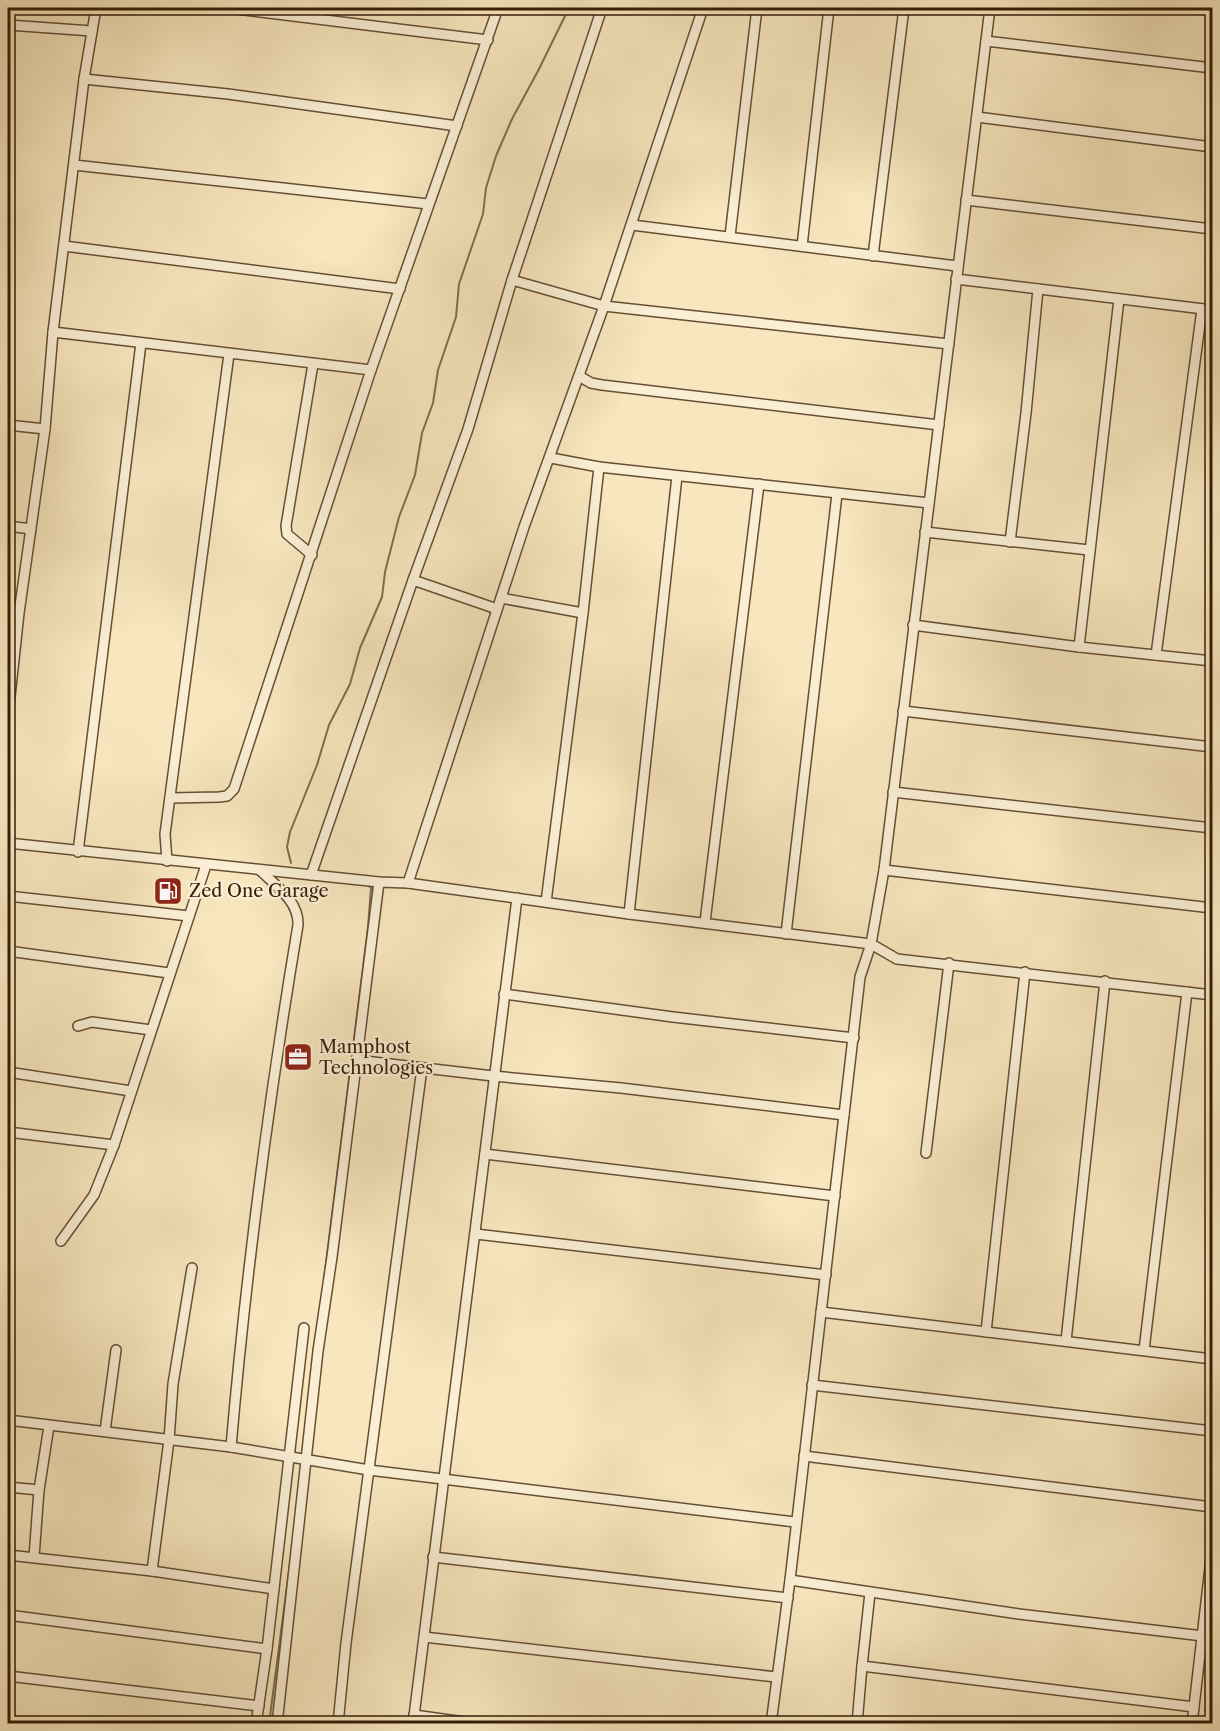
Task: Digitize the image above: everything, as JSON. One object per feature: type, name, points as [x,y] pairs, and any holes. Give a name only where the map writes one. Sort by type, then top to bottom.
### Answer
[{"type":"street","points":[[8,715],[19,613],[45,429],[53,332],[84,79],[96,8]]},
{"type":"street","points":[[228,8],[488,40]]},
{"type":"street","points":[[170,798],[227,796],[234,789],[371,370],[498,8]]},
{"type":"street","points":[[311,875],[468,429],[512,280],[602,8]]},
{"type":"street","points":[[408,883],[497,609],[632,225],[703,8]]},
{"type":"street","points":[[730,236],[757,8]]},
{"type":"street","points":[[802,246],[829,8]]},
{"type":"street","points":[[873,256],[904,8]]},
{"type":"street","points":[[771,1724],[788,1598],[860,977],[871,944],[884,870],[990,8]]},
{"type":"street","points":[[8,25],[92,31]]},
{"type":"street","points":[[986,41],[1212,68]]},
{"type":"street","points":[[84,79],[228,94],[457,126]]},
{"type":"street","points":[[977,117],[1212,147]]},
{"type":"street","points":[[74,165],[428,204]]},
{"type":"street","points":[[966,200],[1212,229]]},
{"type":"street","points":[[632,225],[957,266]]},
{"type":"street","points":[[64,246],[400,289]]},
{"type":"street","points":[[956,279],[1212,310]]},
{"type":"street","points":[[512,280],[604,306],[949,344]]},
{"type":"street","points":[[1010,542],[1026,414],[1038,289]]},
{"type":"street","points":[[1079,647],[1119,299]]},
{"type":"street","points":[[1156,655],[1202,309]]},
{"type":"street","points":[[53,332],[371,370]]},
{"type":"street","points":[[78,852],[141,343]]},
{"type":"street","points":[[167,861],[165,834],[229,354]]},
{"type":"street","points":[[312,555],[286,534],[286,526],[313,364]]},
{"type":"street","points":[[579,376],[591,383],[602,385],[939,425]]},
{"type":"street","points":[[8,424],[45,429]]},
{"type":"street","points":[[550,458],[599,467],[929,503]]},
{"type":"street","points":[[546,902],[584,613],[599,467]]},
{"type":"street","points":[[629,914],[677,476]]},
{"type":"street","points":[[705,922],[759,484]]},
{"type":"street","points":[[786,934],[837,494]]},
{"type":"street","points":[[8,526],[32,529]]},
{"type":"street","points":[[925,532],[1089,550]]},
{"type":"street","points":[[413,580],[497,609]]},
{"type":"street","points":[[501,598],[584,613]]},
{"type":"street","points":[[8,612],[19,613]]},
{"type":"street","points":[[913,625],[1079,647],[1212,661]]},
{"type":"street","points":[[903,711],[1212,747]]},
{"type":"street","points":[[893,792],[1212,828]]},
{"type":"street","points":[[8,843],[206,865],[408,883],[629,914],[871,944],[897,959],[949,963],[1212,995]]},
{"type":"street","points":[[61,1241],[94,1195],[114,1145],[206,865]]},
{"type":"street","points":[[231,1448],[244,1307],[281,1027],[299,914],[295,906],[260,870]]},
{"type":"street","points":[[884,870],[1212,908]]},
{"type":"street","points":[[277,1724],[306,1459],[379,882]]},
{"type":"street","points":[[8,896],[189,916]]},
{"type":"street","points":[[479,1724],[413,1719],[517,898]]},
{"type":"street","points":[[8,951],[169,973]]},
{"type":"street","points":[[926,1154],[949,963]]},
{"type":"street","points":[[986,1332],[1025,972]]},
{"type":"street","points":[[1066,1341],[1105,981]]},
{"type":"street","points":[[1144,1350],[1187,992]]},
{"type":"street","points":[[504,994],[854,1038]]},
{"type":"street","points":[[78,1026],[92,1022],[151,1030]]},
{"type":"street","points":[[356,1060],[621,1088],[844,1115]]},
{"type":"street","points":[[338,1724],[422,1068]]},
{"type":"street","points":[[8,1072],[131,1091]]},
{"type":"street","points":[[8,1132],[114,1145]]},
{"type":"street","points":[[485,1154],[835,1196]]},
{"type":"street","points":[[476,1233],[826,1275]]},
{"type":"street","points":[[152,1571],[169,1440],[173,1384],[192,1268]]},
{"type":"street","points":[[821,1312],[1212,1359]]},
{"type":"street","points":[[256,1724],[267,1649],[304,1328]]},
{"type":"street","points":[[105,1431],[116,1350]]},
{"type":"street","points":[[812,1385],[1212,1431]]},
{"type":"street","points":[[8,1420],[231,1448],[369,1470],[795,1522]]},
{"type":"street","points":[[34,1557],[39,1490],[49,1426]]},
{"type":"street","points":[[804,1456],[1212,1507]]},
{"type":"street","points":[[8,1487],[39,1490]]},
{"type":"street","points":[[1192,1724],[1203,1636],[1210,1607],[1212,1550]]},
{"type":"street","points":[[8,1555],[152,1571],[274,1589]]},
{"type":"street","points":[[433,1557],[788,1598]]},
{"type":"street","points":[[790,1580],[1019,1614],[1203,1636]]},
{"type":"street","points":[[856,1724],[870,1593]]},
{"type":"street","points":[[8,1615],[267,1649]]},
{"type":"street","points":[[424,1637],[776,1677]]},
{"type":"street","points":[[862,1666],[1194,1707]]},
{"type":"street","points":[[8,1676],[259,1706]]},
{"type":"waterway","points":[[291,863],[287,847],[290,832],[317,765],[329,725],[350,684],[360,648],[382,597],[385,572],[399,517],[415,475],[422,433],[433,403],[438,370],[456,317],[459,284],[483,214],[486,188],[496,156],[512,119],[569,8]]},
{"type":"waterway","points":[[324,1279],[368,927],[371,888],[367,884]]},
{"type":"waterway","points":[[269,1724],[293,1540]]},
{"type":"place","name":"Zed One Garage","points":[[168,891]]},
{"type":"place","name":"Mamphost Technologies","points":[[298,1057]]}]
